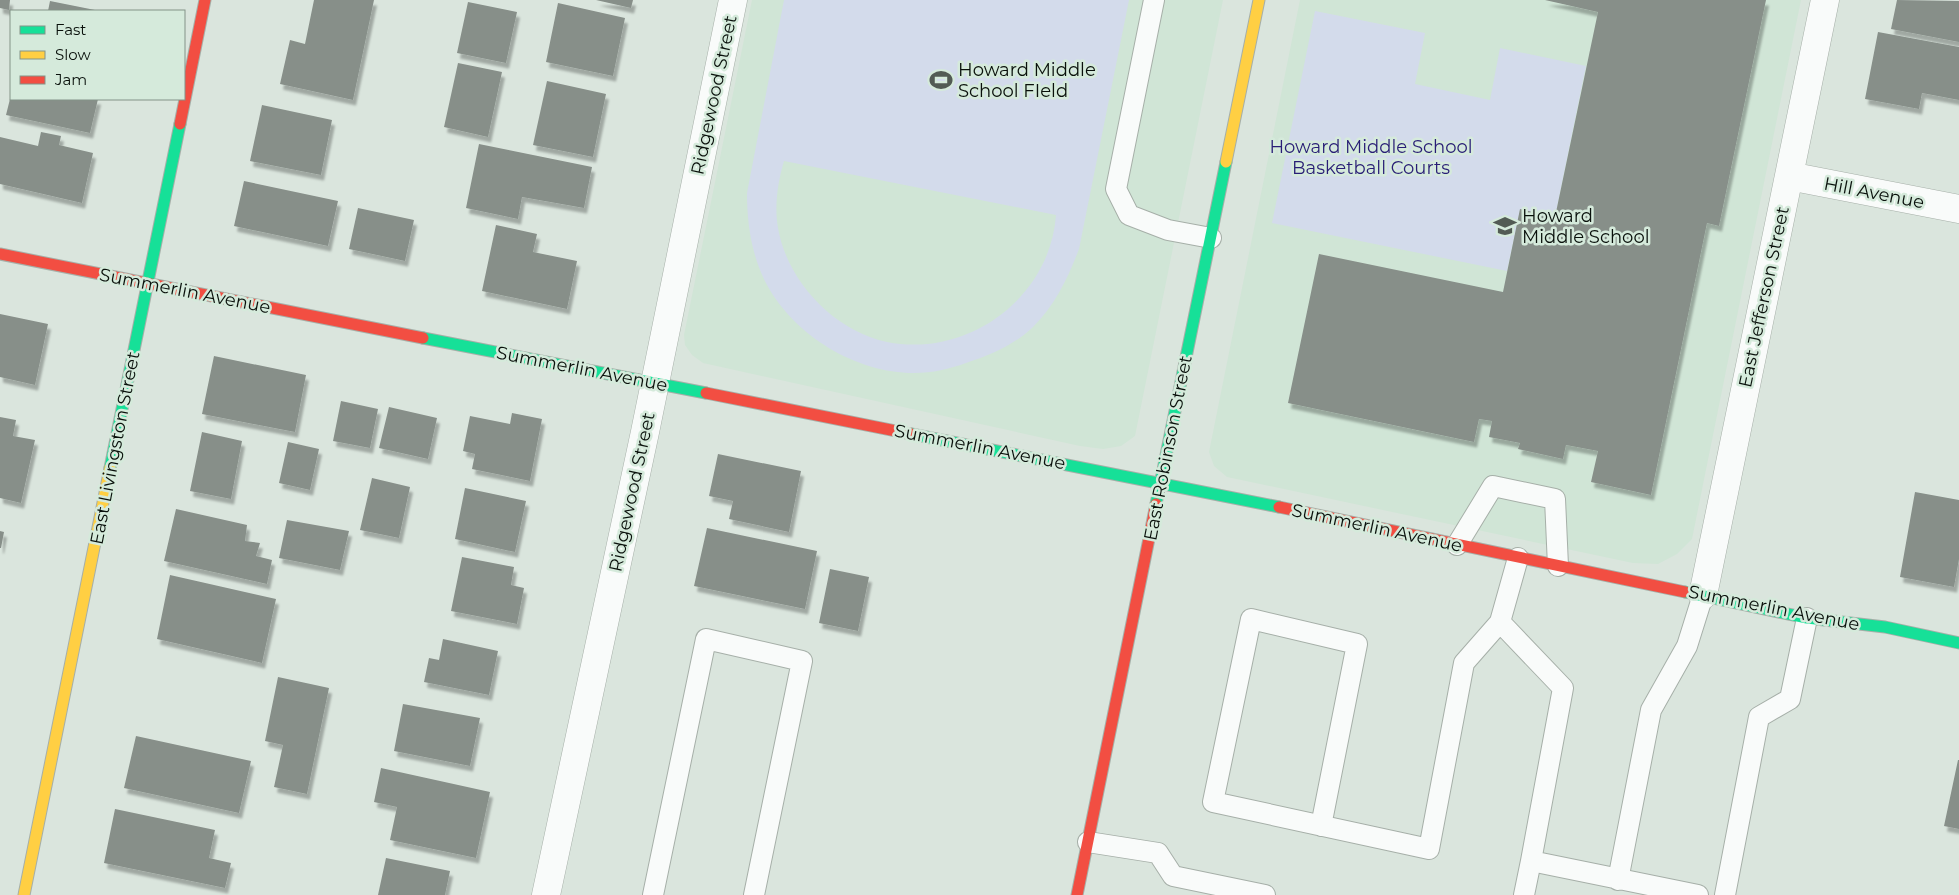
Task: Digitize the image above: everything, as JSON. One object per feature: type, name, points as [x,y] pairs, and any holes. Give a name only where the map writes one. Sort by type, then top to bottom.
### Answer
[{"type":"street","name":"East Livingston Street","points":[[185,99],[205,0]]},
{"type":"street","name":"Ridgewood Street","points":[[546,895],[734,0]]},
{"type":"street","name":"East Robinson Street","points":[[1077,895],[1259,0]]},
{"type":"street","name":"East Jefferson Street","points":[[1703,595],[1824,0]]},
{"type":"street","name":"East Livingston Street","points":[[24,895],[185,100]]},
{"type":"street","name":"Hill Avenue","points":[[1789,176],[1959,209]]},
{"type":"street","name":"Summerlin Avenue","points":[[0,254],[1161,484],[1807,618],[1886,627],[1959,643]]},
{"type":"lane","points":[[1154,0],[1116,189],[1130,215],[1168,230],[1211,238]]},
{"type":"lane","points":[[1457,546],[1493,486],[1555,499],[1558,566]]},
{"type":"lane","points":[[1321,826],[1357,644],[1251,620],[1213,802],[1321,826],[1429,849],[1464,663],[1500,622],[1518,558]]},
{"type":"lane","points":[[1618,880],[1651,710],[1687,646],[1703,595]]},
{"type":"lane","points":[[1725,895],[1759,717],[1790,699],[1807,618]]},
{"type":"lane","points":[[1500,622],[1563,688],[1524,895]]},
{"type":"lane","points":[[653,895],[706,639],[802,661],[754,895]]},
{"type":"lane","points":[[1088,842],[1158,853],[1174,876],[1265,895]]},
{"type":"lane","points":[[1530,861],[1698,895]]},
{"type":"shaded area","points":[[752,0],[1223,0],[1135,436],[1121,446],[1103,449],[1080,446],[703,363],[692,355],[685,345],[684,335]]},
{"type":"shaded area","name":"Howard Middle School","points":[[1300,0],[1801,0],[1692,539],[1677,554],[1658,564],[1633,563],[1227,477],[1214,466],[1209,452]]},
{"type":"green space","name":"Howard Middle School FIeld","points":[[784,0],[1129,0],[1079,249],[1065,281],[1048,310],[1026,333],[1002,349],[953,367],[914,373],[870,366],[849,359],[829,348],[794,320],[767,285],[751,240],[747,193]],"holes":[[[784,161],[1056,215],[1050,245],[1038,272],[1021,296],[1000,316],[974,331],[947,341],[917,345],[887,342],[867,336],[849,327],[816,301],[802,284],[791,267],[783,248],[778,228],[778,185]]]},
{"type":"green space","name":"Howard Middle School Basketball Courts","points":[[1315,11],[1425,33],[1415,84],[1490,100],[1500,48],[1586,66],[1555,217],[1520,210],[1507,271],[1272,223]]},
{"type":"building","points":[[0,0],[10,0],[9,10],[0,8]]},
{"type":"building","points":[[314,0],[374,0],[353,100],[280,84],[290,40],[305,44]]},
{"type":"building","points":[[596,0],[633,0],[631,8]]},
{"type":"building","name":"Howard Middle School","points":[[1545,0],[1766,0],[1719,226],[1707,223],[1651,495],[1591,482],[1598,451],[1566,445],[1563,459],[1518,449],[1520,443],[1489,437],[1492,421],[1479,419],[1474,442],[1288,403],[1319,254],[1503,292],[1520,209],[1555,217],[1598,12]]},
{"type":"building","points":[[1897,0],[1959,1],[1959,42],[1891,29]]},
{"type":"building","points":[[50,1],[95,10],[48,10]]},
{"type":"building","points":[[468,2],[517,12],[506,63],[457,53]]},
{"type":"building","points":[[558,3],[625,18],[613,76],[546,62]]},
{"type":"building","points":[[1878,32],[1959,47],[1959,100],[1922,93],[1919,109],[1865,99]]},
{"type":"building","points":[[458,63],[502,72],[488,137],[444,127]]},
{"type":"building","points":[[547,81],[606,94],[593,157],[533,145]]},
{"type":"building","points":[[10,99],[98,100],[90,133],[6,115]]},
{"type":"building","points":[[262,105],[332,120],[321,175],[250,161]]},
{"type":"building","points":[[41,132],[61,136],[59,145],[93,153],[82,203],[0,184],[0,137],[38,146]]},
{"type":"building","points":[[479,144],[592,167],[584,208],[522,197],[518,219],[466,208]]},
{"type":"building","points":[[244,181],[338,201],[328,246],[234,226]]},
{"type":"building","points":[[358,208],[414,220],[405,261],[349,249]]},
{"type":"building","points":[[496,225],[537,234],[533,252],[577,261],[567,309],[482,291]]},
{"type":"building","points":[[0,314],[48,324],[35,385],[0,377]]},
{"type":"building","points":[[214,356],[306,375],[295,432],[202,414]]},
{"type":"building","points":[[341,401],[378,409],[370,448],[333,441]]},
{"type":"building","points":[[389,407],[437,418],[428,459],[379,448]]},
{"type":"building","points":[[512,413],[542,419],[530,481],[472,469],[475,454],[463,451],[470,416],[510,424]]},
{"type":"building","points":[[0,417],[16,420],[13,436],[35,440],[21,503],[0,498]]},
{"type":"building","points":[[202,432],[242,441],[231,499],[190,491]]},
{"type":"building","points":[[288,442],[319,449],[310,490],[279,483]]},
{"type":"building","points":[[718,454],[801,471],[789,532],[729,519],[733,501],[709,496]]},
{"type":"building","points":[[372,478],[410,487],[399,538],[360,530]]},
{"type":"building","points":[[465,488],[526,501],[515,552],[455,539]]},
{"type":"building","points":[[1915,492],[1959,500],[1959,559],[1954,587],[1900,577]]},
{"type":"building","points":[[176,509],[247,525],[245,541],[260,543],[256,556],[272,560],[267,584],[164,561]]},
{"type":"building","points":[[287,520],[349,531],[340,570],[279,558]]},
{"type":"building","points":[[707,528],[817,551],[805,609],[694,586]]},
{"type":"building","points":[[0,531],[4,532],[1,548],[0,548]]},
{"type":"building","points":[[462,557],[514,567],[511,585],[524,588],[517,624],[451,611]]},
{"type":"building","points":[[830,569],[869,577],[858,631],[819,623]]},
{"type":"building","points":[[170,575],[276,599],[262,663],[157,639]]},
{"type":"building","points":[[443,639],[498,651],[489,695],[424,682],[429,658],[439,660]]},
{"type":"building","points":[[278,677],[329,688],[307,794],[274,787],[283,745],[265,741]]},
{"type":"building","points":[[403,704],[480,718],[470,766],[394,751]]},
{"type":"building","points":[[136,736],[251,761],[239,813],[124,788]]},
{"type":"building","points":[[1959,760],[1959,829],[1944,826]]},
{"type":"building","points":[[381,768],[490,792],[476,858],[390,840],[397,807],[374,802]]},
{"type":"building","points":[[115,809],[215,830],[209,858],[231,863],[225,888],[104,863]]},
{"type":"building","points":[[386,858],[450,871],[445,895],[378,895]]},
{"type":"traffic: fast","points":[[110,468],[180,124]]},
{"type":"traffic: fast","points":[[1156,504],[1226,162]]},
{"type":"traffic: fast","points":[[423,338],[706,393]]},
{"type":"traffic: fast","points":[[911,434],[1279,507]]},
{"type":"traffic: fast","points":[[1685,592],[1807,618],[1885,627],[1959,643]]},
{"type":"traffic: slow","points":[[1226,162],[1259,0]]},
{"type":"traffic: slow","points":[[24,895],[110,468]]},
{"type":"traffic: jam","points":[[185,99],[205,0]]},
{"type":"traffic: jam","points":[[180,124],[185,100]]},
{"type":"traffic: jam","points":[[0,254],[423,338]]},
{"type":"traffic: jam","points":[[706,393],[911,434]]},
{"type":"traffic: jam","points":[[1077,895],[1156,504]]},
{"type":"traffic: jam","points":[[1279,507],[1685,592]]},
{"type":"place","name":"Howard Middle School FIeld","points":[[941,80]]},
{"type":"place","name":"Howard Middle School","points":[[1505,226]]}]
